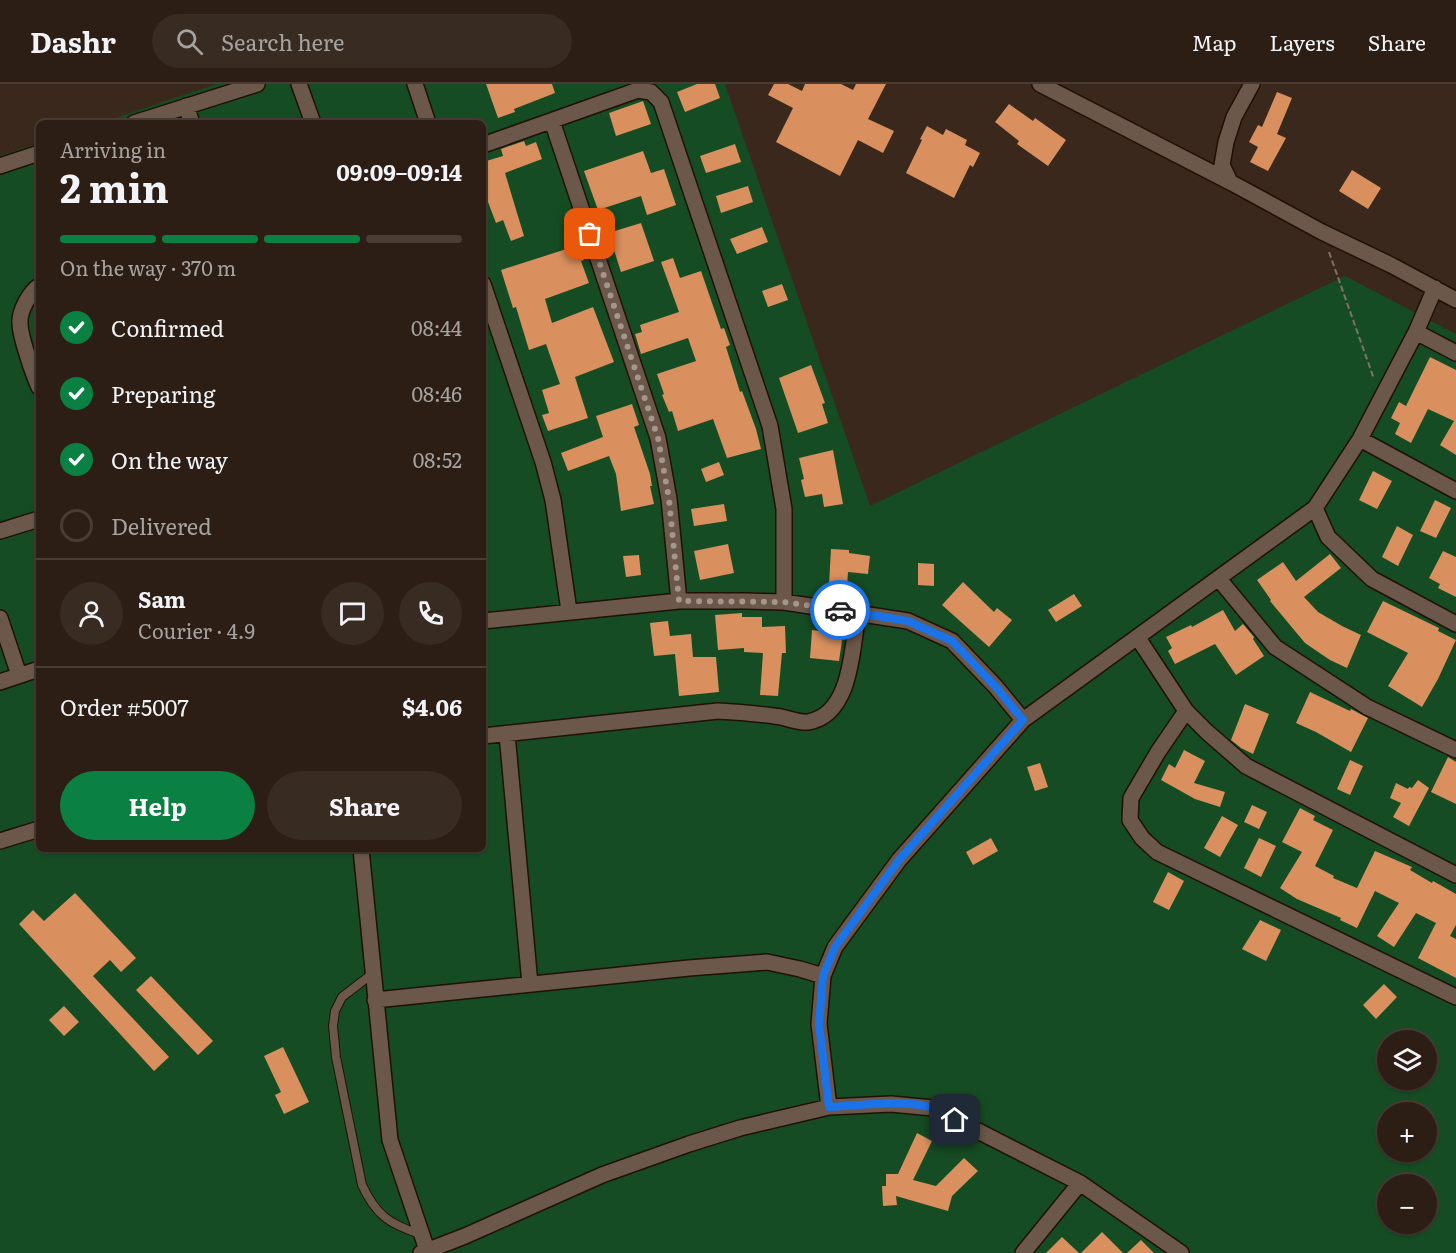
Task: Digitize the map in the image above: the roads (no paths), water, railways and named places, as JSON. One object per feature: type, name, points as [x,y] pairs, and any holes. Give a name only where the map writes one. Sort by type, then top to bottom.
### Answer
[{"type":"street","points":[[143,120],[254,84]]},
{"type":"street","points":[[299,84],[312,120]]},
{"type":"street","points":[[415,84],[427,120]]},
{"type":"street","points":[[1040,84],[1456,300]]},
{"type":"street","points":[[1230,182],[1222,165],[1226,142],[1234,117],[1252,84]]},
{"type":"street","points":[[486,145],[638,90],[651,92],[661,102],[770,426],[784,509],[784,602]]},
{"type":"street","points":[[186,106],[191,120]]},
{"type":"street","points":[[552,121],[658,438],[669,499],[679,601]]},
{"type":"street","points":[[0,165],[36,154]]},
{"type":"street","points":[[36,288],[30,292],[19,322],[36,380]]},
{"type":"street","points":[[829,1107],[819,1024],[823,976],[835,947],[899,860],[1023,720],[1315,508],[1360,439],[1416,332],[1435,288]]},
{"type":"street","points":[[486,294],[543,462],[553,500],[569,611]]},
{"type":"street","points":[[1416,332],[1456,353]]},
{"type":"street","points":[[1360,439],[1456,490]]},
{"type":"street","points":[[1315,508],[1328,537],[1372,579],[1456,624]]},
{"type":"street","points":[[0,531],[36,520]]},
{"type":"street","points":[[1220,579],[1275,647],[1367,707],[1456,750]]},
{"type":"street","points":[[486,621],[679,601],[784,602],[908,621],[952,641],[996,687],[1023,720]]},
{"type":"street","points":[[486,736],[718,711],[752,713],[806,722],[822,718],[837,703],[845,688],[858,613]]},
{"type":"street","points":[[0,618],[19,675]]},
{"type":"street","points":[[1137,638],[1186,711],[1246,765],[1456,876]]},
{"type":"street","points":[[0,682],[36,670]]},
{"type":"street","points":[[1186,711],[1131,798],[1130,820],[1142,838],[1157,852],[1456,997]]},
{"type":"street","points":[[507,734],[530,984]]},
{"type":"street","points":[[0,842],[36,830]]},
{"type":"street","points":[[361,852],[390,1140],[422,1235],[424,1252],[602,1176],[689,1143],[740,1128],[829,1107],[891,1104],[933,1108],[1080,1183],[1181,1253]]},
{"type":"street","points":[[375,1000],[767,962],[823,976]]},
{"type":"street","points":[[1023,1253],[1080,1183]]},
{"type":"lane","points":[[372,974],[342,997],[335,1011],[333,1026],[336,1057],[362,1185],[366,1194],[382,1216],[403,1228],[422,1235]]}]
